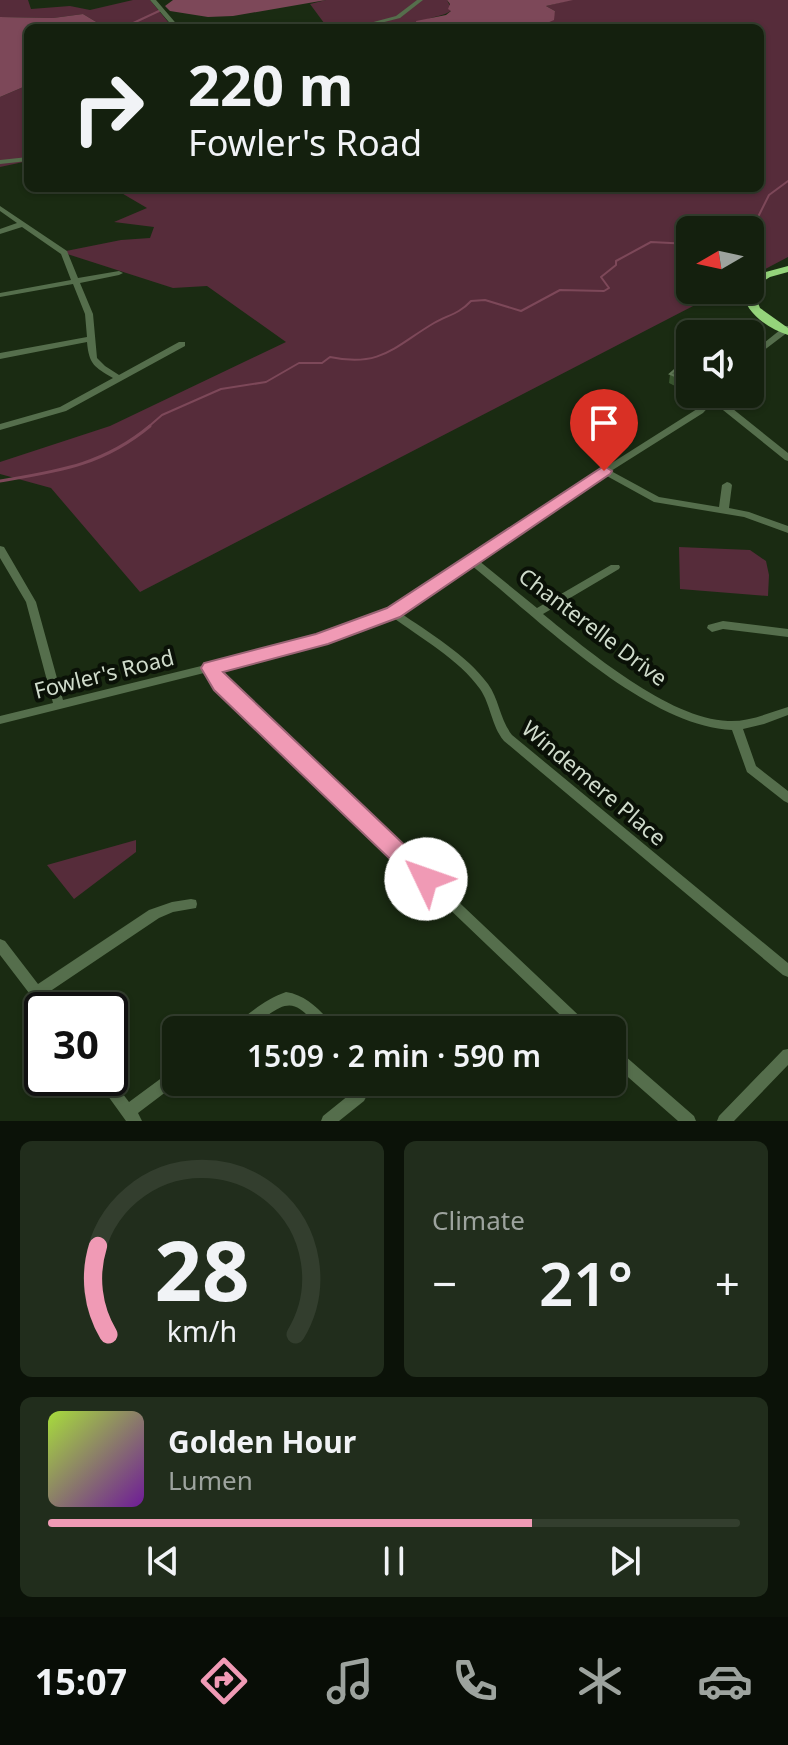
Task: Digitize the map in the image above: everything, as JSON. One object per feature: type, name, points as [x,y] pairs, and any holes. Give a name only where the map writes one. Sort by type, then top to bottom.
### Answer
[{"type":"highway","points":[[764,277],[788,269]]},
{"type":"highway","points":[[750,304],[787,330]]},
{"type":"street","points":[[153,0],[174,24]]},
{"type":"street","points":[[371,24],[393,19],[420,0]]},
{"type":"street","points":[[0,162],[24,159]]},
{"type":"street","points":[[0,208],[64,253],[89,314],[94,361],[119,378]]},
{"type":"street","points":[[0,232],[22,224]]},
{"type":"street","points":[[0,295],[119,273]]},
{"type":"street","points":[[764,347],[787,330]]},
{"type":"street","points":[[0,356],[91,339]]},
{"type":"street","points":[[0,427],[53,413],[182,344]]},
{"type":"street","name":"Fowler's Road","points":[[0,720],[321,639],[393,613],[520,525],[703,408]]},
{"type":"street","points":[[729,408],[788,458]]},
{"type":"street","points":[[604,471],[657,500],[724,509],[788,530]]},
{"type":"street","points":[[724,509],[727,485]]},
{"type":"street","points":[[0,549],[31,602],[59,706]]},
{"type":"street","name":"Chanterelle Drive","points":[[472,560],[605,667],[653,700],[689,717],[725,726],[763,722],[788,711]]},
{"type":"street","points":[[538,612],[615,567]]},
{"type":"street","name":"Windemere Place","points":[[393,613],[478,679],[488,695],[499,726],[508,738],[788,971]]},
{"type":"street","points":[[712,628],[723,625],[788,633]]},
{"type":"street","points":[[211,668],[221,684],[570,1016]]},
{"type":"street","points":[[736,725],[751,769],[788,798]]},
{"type":"street","points":[[0,945],[37,992],[154,914],[191,904]]},
{"type":"street","points":[[257,1016],[273,1004],[289,998],[301,1000],[316,1016]]},
{"type":"street","points":[[724,1121],[788,1055]]},
{"type":"street","points":[[626,1066],[689,1121]]},
{"type":"street","points":[[116,1096],[132,1117],[162,1089]]},
{"type":"street","points":[[328,1121],[359,1096]]},
{"type":"shaded area","points":[[0,0],[28,0],[31,9],[70,6],[90,10],[133,0],[150,0],[170,24],[100,24],[83,14],[53,18],[0,17]]},
{"type":"shaded area","points":[[173,0],[326,0],[233,16],[208,17],[170,11],[165,6]]},
{"type":"shaded area","points":[[326,0],[447,0],[452,10],[420,24],[325,24],[310,4]]},
{"type":"shaded area","points":[[447,0],[573,0],[546,6],[555,11],[554,20],[543,24],[416,24],[416,21],[446,15],[451,11],[448,9],[450,4]]},
{"type":"shaded area","points":[[570,0],[788,0],[788,257],[764,270],[764,216],[676,216],[676,304],[697,304],[140,592],[51,488],[0,474],[0,462],[110,426],[286,342],[207,286],[173,288],[61,252],[121,240],[150,238],[154,227],[114,222],[147,208],[120,192],[764,192],[764,24],[542,24],[553,18],[555,11],[546,6]]},
{"type":"shaded area","points":[[83,14],[100,24],[24,24],[24,87],[0,97],[0,17],[53,18]]},
{"type":"shaded area","points":[[24,87],[24,162],[0,167],[0,97]]},
{"type":"shaded area","points":[[679,547],[750,550],[766,561],[768,596],[680,589]]},
{"type":"shaded area","points":[[136,840],[136,852],[74,899],[47,865]]},
{"type":"waterway","points":[[131,24],[159,11]]},
{"type":"waterway","points":[[758,216],[769,195],[788,181]]},
{"type":"waterway","points":[[147,428],[162,415],[221,389],[266,382],[299,363],[322,363],[330,357],[362,360],[386,353],[458,312],[471,301],[485,300],[521,311],[560,290],[604,291],[609,288],[601,277],[616,265],[616,261],[651,242],[676,243]]},
{"type":"waterway","points":[[0,481],[97,458],[115,450],[150,426]]},
{"type":"route","points":[[426,879],[221,684],[211,668],[321,639],[393,613],[604,471]]}]
